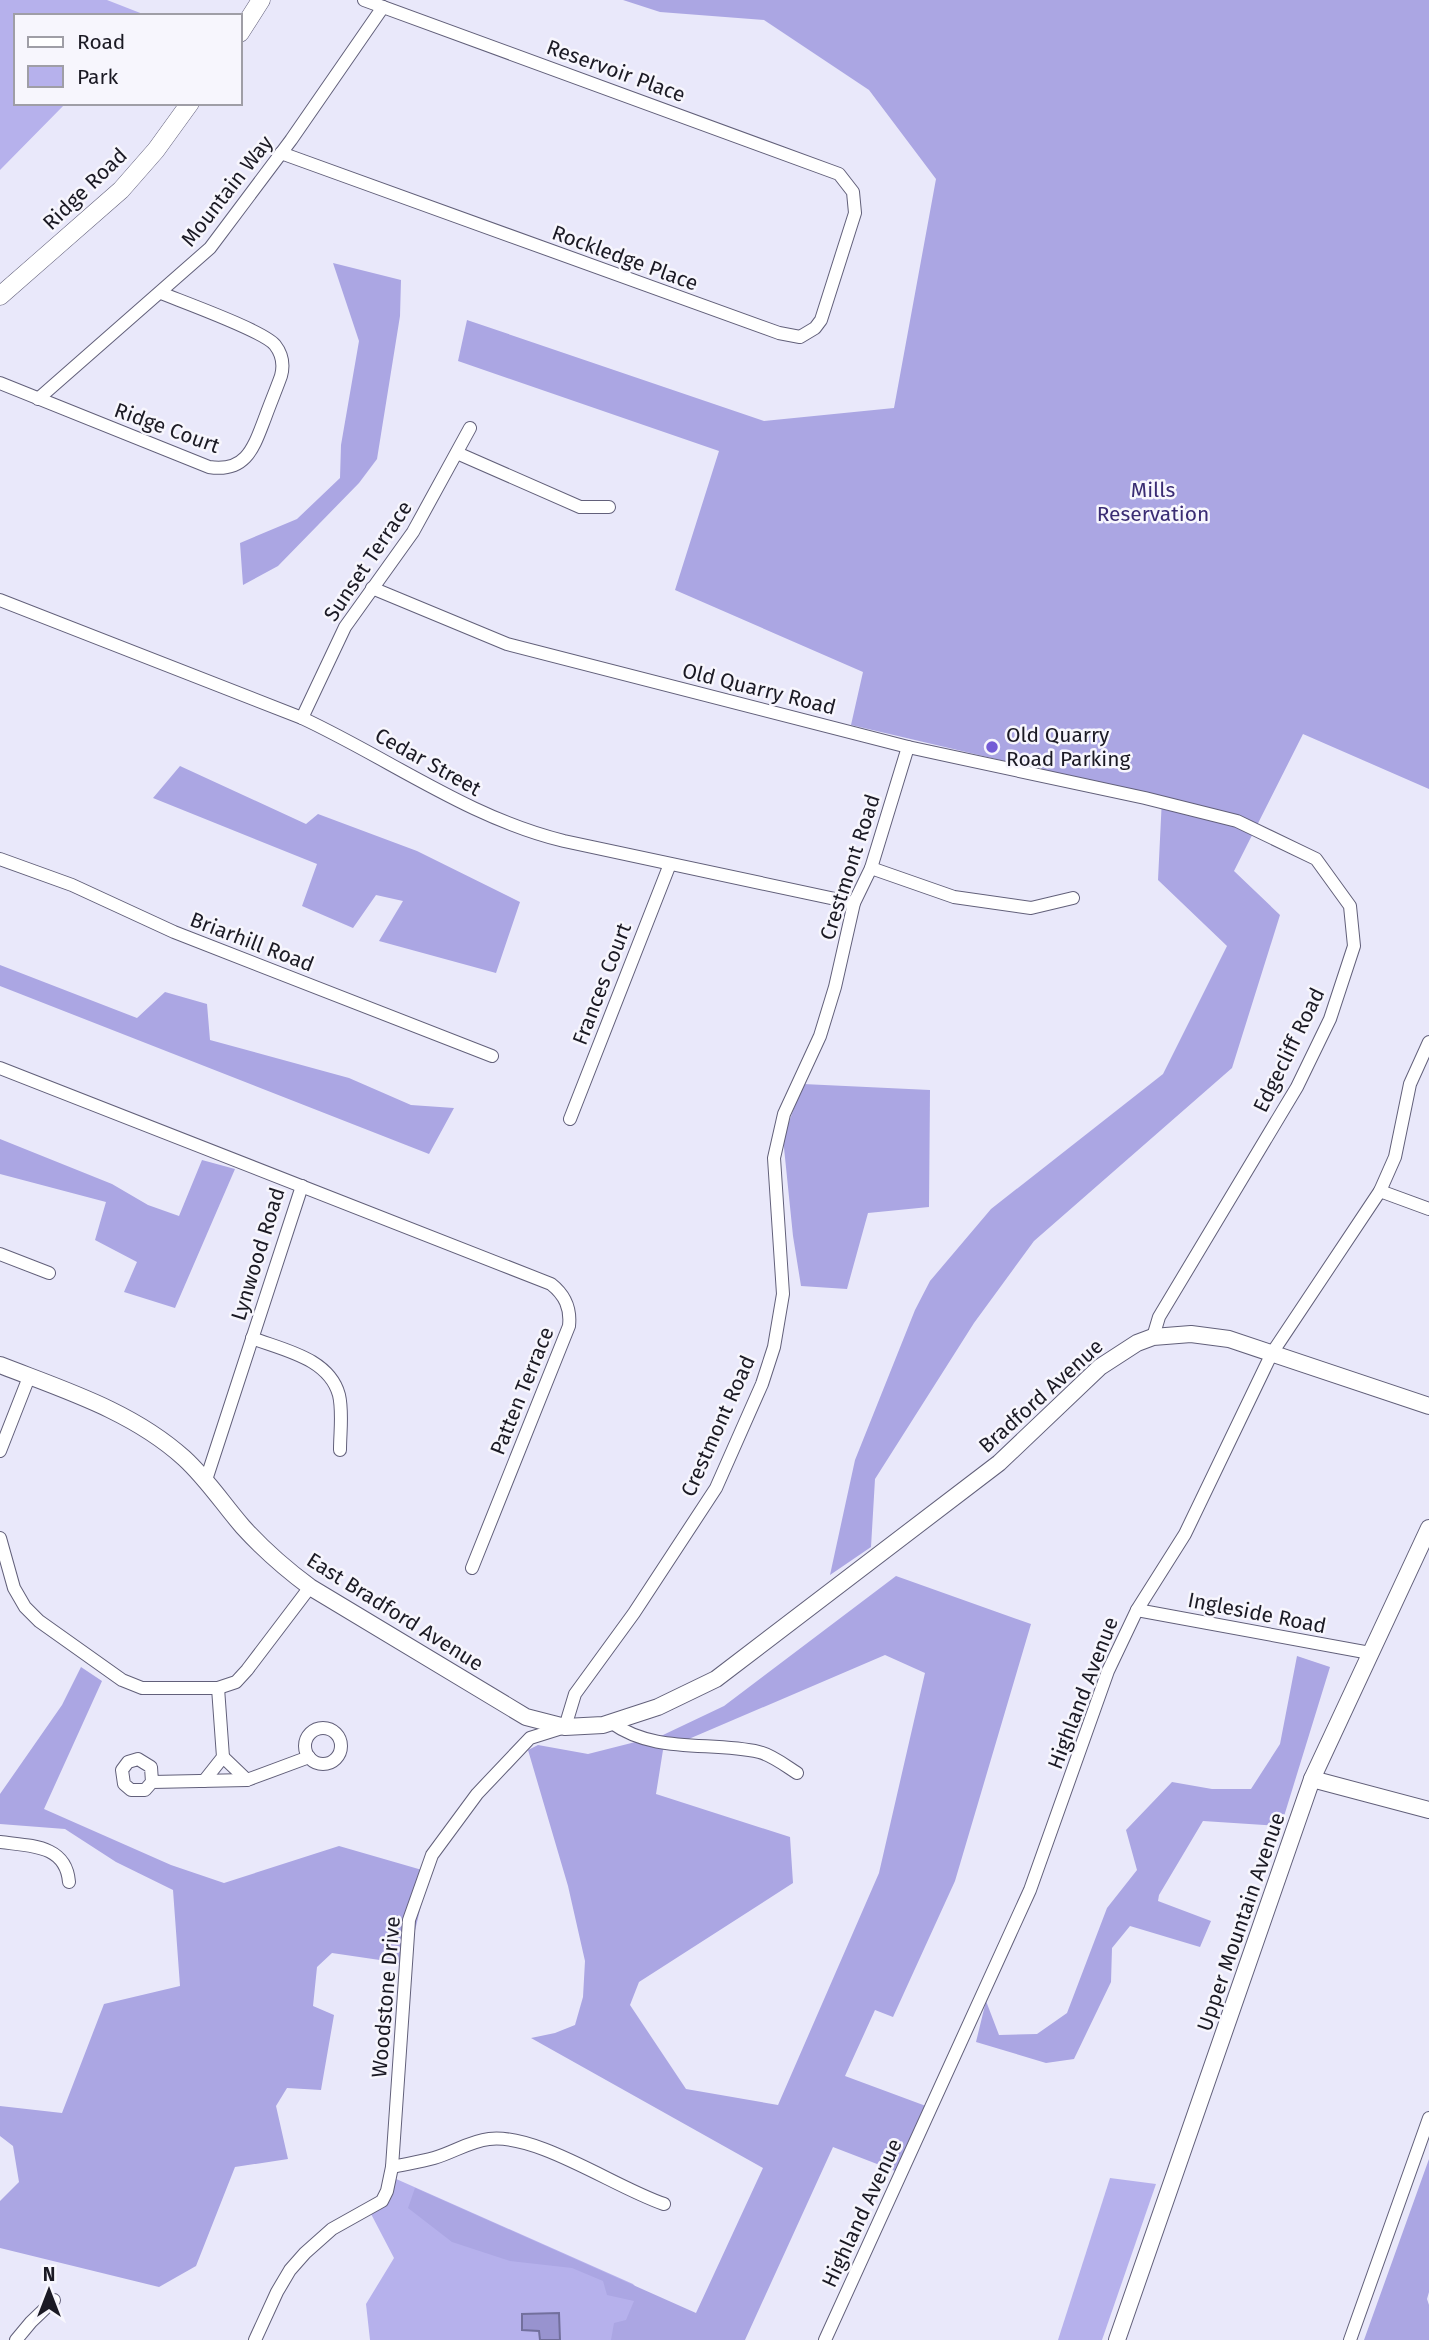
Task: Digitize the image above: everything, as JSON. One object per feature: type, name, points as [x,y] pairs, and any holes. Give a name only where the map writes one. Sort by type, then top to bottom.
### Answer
[{"type":"main road","points":[[242,30],[261,0]]},
{"type":"main road","name":"Ridge Road","points":[[0,296],[121,190],[156,150],[189,105]]},
{"type":"street","name":"Reservoir Place","points":[[364,0],[832,170],[850,186]]},
{"type":"street","name":"Mountain Way","points":[[38,399],[211,248],[383,7]]},
{"type":"street","name":"Rockledge Place","points":[[281,153],[727,316],[800,337],[815,328],[821,320],[855,213],[855,199],[850,186]]},
{"type":"street","name":"Ridge Court","points":[[0,383],[209,467],[228,467],[244,459],[253,449],[281,376],[283,363],[279,351],[265,336],[161,293]]},
{"type":"street","name":"Sunset Terrace","points":[[302,718],[345,627],[413,532],[470,428]]},
{"type":"street","points":[[457,453],[580,507],[609,507]]},
{"type":"street","name":"Old Quarry Road","points":[[372,588],[507,644],[908,747],[1145,799]]},
{"type":"street","name":"Cedar Street","points":[[0,600],[302,718],[476,810],[510,825],[564,841],[854,903]]},
{"type":"street","name":"Crestmont Road","points":[[565,1727],[575,1694],[634,1613],[716,1489],[762,1384],[774,1347],[783,1294],[774,1158],[783,1114],[820,1036],[835,987],[854,903],[871,868],[908,747]]},
{"type":"street","name":"Edgecliff Road","points":[[1145,799],[1237,821],[1316,859],[1350,906],[1354,946],[1329,1019],[1297,1087],[1159,1317],[1153,1337]]},
{"type":"street","name":"Briarhill Road","points":[[0,859],[72,884],[174,932],[492,1056]]},
{"type":"street","name":"Frances Court","points":[[570,1119],[670,863]]},
{"type":"street","points":[[871,868],[954,897],[1031,908],[1073,898]]},
{"type":"street","name":"Highland Avenue","points":[[825,2340],[1030,1890],[1108,1671],[1137,1610],[1185,1534],[1272,1353],[1380,1191],[1395,1157],[1410,1084],[1429,1042]]},
{"type":"street","name":"Lynwood Road","points":[[0,1068],[302,1186],[206,1480]]},
{"type":"street","name":"Patten Terrace","points":[[302,1186],[551,1284],[561,1293],[567,1304],[569,1326],[472,1568]]},
{"type":"street","points":[[1380,1191],[1429,1209]]},
{"type":"street","points":[[0,1254],[49,1273]]},
{"type":"street","name":"Bradford Avenue","points":[[799,1615],[999,1463],[1100,1367],[1137,1343],[1153,1337],[1208,1335],[1272,1353],[1429,1406]]},
{"type":"street","points":[[252,1338],[310,1361],[329,1376],[337,1388],[341,1404],[340,1450]]},
{"type":"street","name":"East Bradford Avenue","points":[[0,1365],[101,1405],[136,1423],[168,1445],[206,1480],[244,1527],[281,1564],[310,1587],[515,1711],[544,1723],[565,1727],[593,1727],[657,1707],[716,1679],[799,1615]]},
{"type":"street","points":[[0,1451],[29,1377]]},
{"type":"street","name":"Upper Mountain Avenue","points":[[1117,2340],[1312,1779],[1429,1528]]},
{"type":"street","points":[[0,1538],[14,1588],[25,1607],[39,1621],[113,1675],[142,1688],[218,1688],[230,1685],[242,1676],[310,1587]]},
{"type":"street","name":"Ingleside Road","points":[[1137,1610],[1370,1653]]},
{"type":"street","points":[[218,1688],[223,1757],[247,1780]]},
{"type":"street","points":[[612,1723],[626,1733],[667,1744],[761,1752],[797,1773]]},
{"type":"street","name":"Woodstone Drive","points":[[255,2340],[290,2270],[332,2229],[382,2201],[387,2191],[409,1920],[432,1855],[477,1794],[530,1738],[565,1727]]},
{"type":"street","points":[[204,1781],[223,1757]]},
{"type":"street","points":[[152,1782],[247,1780],[309,1757]]},
{"type":"street","points":[[1312,1779],[1429,1810]]},
{"type":"street","points":[[0,1842],[45,1848],[61,1858],[69,1882]]},
{"type":"street","points":[[1350,2340],[1429,2118]]},
{"type":"street","points":[[391,2167],[434,2158],[486,2139],[506,2138],[578,2163],[636,2194],[664,2204]]},
{"type":"street","points":[[16,2340],[54,2300]]},
{"type":"green space","points":[[0,0],[107,0],[143,14],[14,14],[14,105],[64,105],[0,170]]},
{"type":"green space","name":"Mills Reservation","points":[[623,0],[1429,0],[1429,789],[1303,734],[1234,871],[1280,915],[1232,1068],[1034,1241],[974,1323],[875,1479],[871,1547],[830,1575],[855,1460],[915,1310],[930,1281],[991,1209],[1163,1074],[1227,946],[1158,880],[1162,798],[851,725],[863,672],[675,590],[719,451],[458,361],[467,320],[764,421],[894,408],[936,179],[869,90],[764,20],[660,12]]},
{"type":"green space","points":[[333,263],[401,280],[400,316],[377,459],[359,483],[278,566],[243,585],[240,543],[297,519],[340,478],[341,445],[359,341]]},
{"type":"green space","points":[[180,766],[306,824],[318,814],[417,851],[520,902],[496,973],[379,941],[403,901],[376,895],[353,928],[302,906],[317,864],[153,798]]},
{"type":"green space","points":[[0,965],[137,1018],[165,992],[207,1004],[210,1040],[349,1078],[411,1105],[454,1108],[429,1154],[0,986]]},
{"type":"green space","points":[[803,1084],[930,1090],[929,1207],[868,1213],[847,1289],[801,1286],[783,1138]]},
{"type":"green space","points":[[0,1139],[112,1184],[148,1205],[179,1216],[202,1160],[235,1169],[175,1308],[124,1292],[137,1262],[95,1240],[106,1202],[0,1174]]},
{"type":"green space","points":[[896,1576],[1031,1624],[955,1881],[893,2017],[875,2010],[845,2076],[934,2109],[903,2174],[833,2147],[745,2340],[611,2340],[614,2323],[626,2320],[634,2301],[607,2295],[603,2281],[572,2268],[510,2261],[452,2242],[408,2208],[415,2188],[696,2313],[763,2168],[531,2038],[575,2025],[583,1997],[585,1961],[568,1886],[528,1750],[538,1745],[588,1754],[663,1735],[724,1706]],"holes":[[[885,1655],[925,1673],[879,1873],[778,2105],[686,2089],[630,2005],[639,1982],[793,1883],[790,1837],[656,1794],[663,1750]]]},
{"type":"green space","points":[[1297,1656],[1330,1667],[1281,1826],[1203,1821],[1159,1895],[1158,1901],[1211,1921],[1200,1947],[1130,1926],[1112,1948],[1111,1982],[1074,2059],[1046,2063],[976,2042],[986,2001],[999,2035],[1037,2034],[1067,2013],[1107,1908],[1137,1870],[1126,1830],[1172,1782],[1212,1789],[1251,1789],[1280,1744]]},
{"type":"green space","points":[[81,1667],[102,1681],[44,1809],[171,1865],[224,1883],[339,1846],[429,1872],[407,1964],[332,1953],[317,1967],[313,2006],[334,2015],[321,2090],[287,2088],[276,2106],[288,2159],[235,2167],[196,2266],[159,2287],[0,2248],[0,2201],[19,2182],[13,2146],[0,2136],[0,2106],[62,2113],[104,2004],[180,1986],[173,1890],[116,1862],[65,1829],[0,1824],[0,1794],[62,1705]]},
{"type":"green space","points":[[1429,2159],[1429,2340],[1364,2340]]},
{"type":"green space","points":[[394,2178],[633,2284],[683,2340],[370,2340],[366,2304],[394,2258],[370,2212]]},
{"type":"green space","points":[[1110,2178],[1156,2184],[1102,2340],[1058,2340]]},
{"type":"shaded area","points":[[559,2313],[560,2340],[540,2340],[539,2331],[522,2330],[522,2314]]},
{"type":"place","name":"Old Quarry Road Parking","points":[[992,747]]}]
